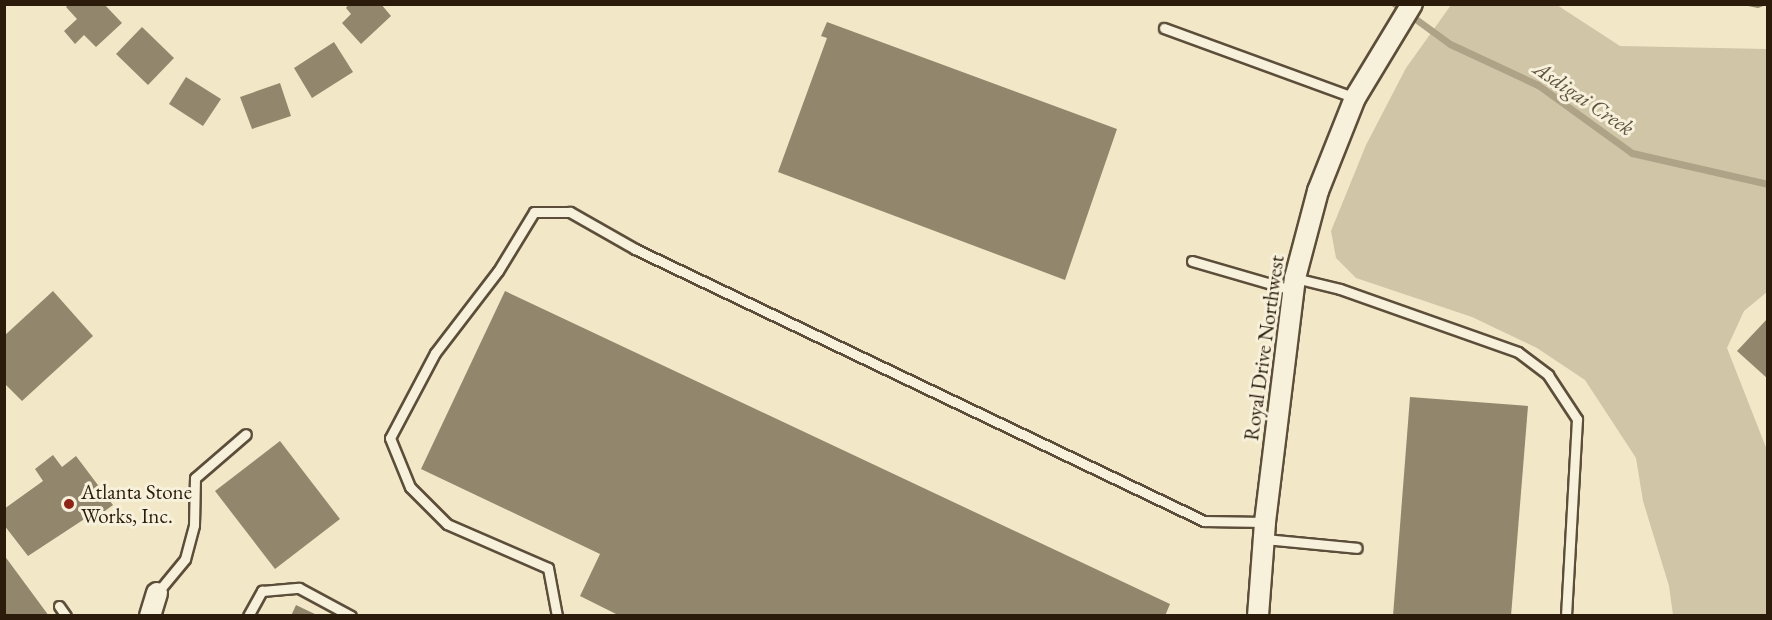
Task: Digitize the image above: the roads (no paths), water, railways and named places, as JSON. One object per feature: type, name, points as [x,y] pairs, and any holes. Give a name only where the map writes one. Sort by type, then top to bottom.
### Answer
[{"type":"street","name":"Royal Drive Northwest","points":[[1258,615],[1264,530],[1293,284],[1318,191],[1355,98],[1412,4]]},
{"type":"street","points":[[150,615],[157,593]]},
{"type":"lane","points":[[1164,28],[1355,98]]},
{"type":"lane","points":[[557,615],[548,568],[447,524],[410,487],[390,438],[435,353],[498,271],[534,212],[570,212],[635,249],[1204,521],[1357,548]]},
{"type":"lane","points":[[1192,261],[1293,284],[1340,289],[1518,352],[1548,375],[1577,418],[1566,615]]},
{"type":"lane","points":[[157,593],[185,559],[194,525],[195,478],[246,434]]},
{"type":"lane","points":[[248,615],[262,591],[299,588],[351,615]]},
{"type":"lane","points":[[59,606],[66,615]]},
{"type":"waterway","name":"Asdigai Creek","points":[[1395,4],[1450,44],[1538,85],[1632,153],[1768,184]]},
{"type":"place","name":"Atlanta Stone Works, Inc.","points":[[69,504]]}]
